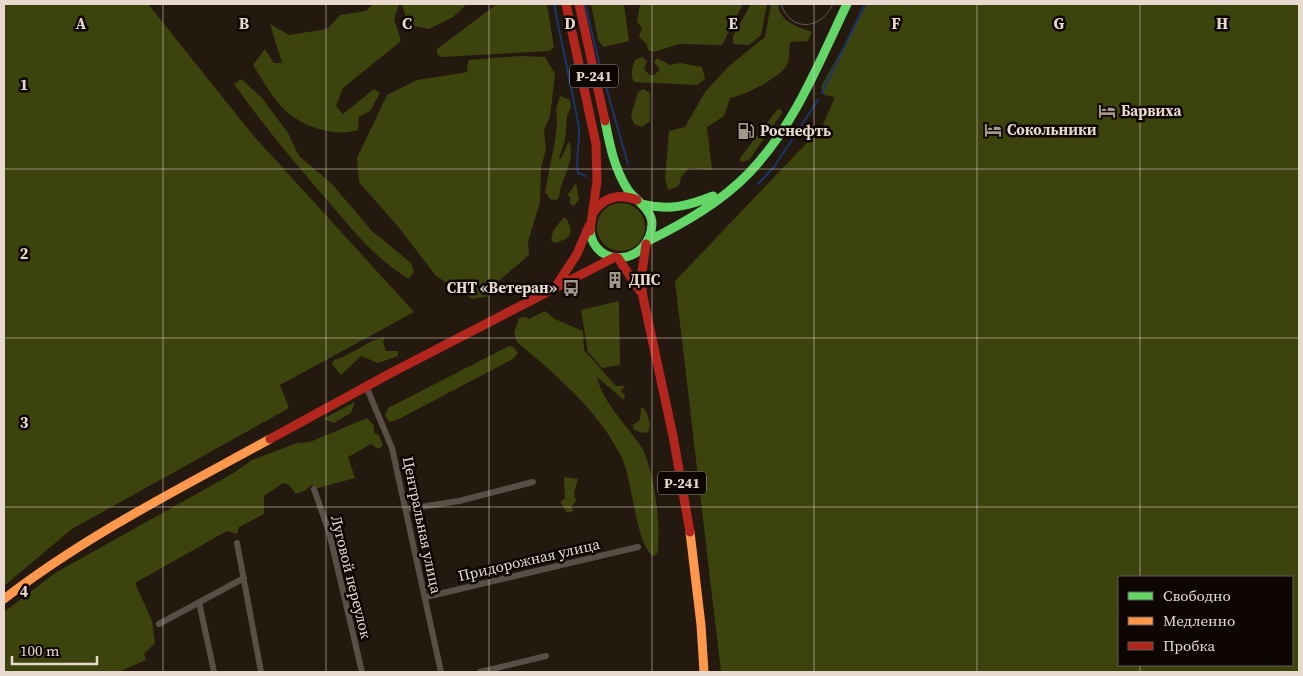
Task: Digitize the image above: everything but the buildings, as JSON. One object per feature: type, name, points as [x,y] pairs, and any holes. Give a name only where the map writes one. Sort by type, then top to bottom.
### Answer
[{"type":"main road","name":"Р-241","points":[[566,4],[596,144],[597,181],[590,221],[594,244],[600,251],[616,258],[632,276],[643,297]]},
{"type":"main road","name":"Р-241","points":[[579,4],[614,164],[628,191],[640,202],[652,221],[641,279],[643,297],[681,479],[702,625],[704,672]]},
{"type":"main road","points":[[4,599],[48,565],[103,530],[366,386],[555,287],[599,268],[616,258],[634,255],[647,243],[674,229],[732,188],[760,162],[790,118],[806,90],[847,4]]},
{"type":"main road","points":[[555,287],[577,254],[594,209],[607,198],[623,195],[665,210],[680,210],[732,188]]},
{"type":"street","name":"Центральная улица","points":[[366,386],[392,448],[407,509],[426,598],[428,618],[441,672]]},
{"type":"street","points":[[407,509],[459,501],[533,482]]},
{"type":"street","name":"Луговой переулок","points":[[314,489],[329,532],[362,672]]},
{"type":"street","points":[[237,542],[262,672]]},
{"type":"street","name":"Придорожная улица","points":[[426,598],[638,547]]},
{"type":"street","points":[[159,624],[244,578]]},
{"type":"street","points":[[199,602],[214,672]]},
{"type":"street","points":[[480,672],[546,656]]},
{"type":"green space","points":[[4,4],[148,4],[252,134],[414,312],[280,385],[289,408],[72,529],[4,586]]},
{"type":"green space","points":[[373,4],[399,4],[394,19],[401,41],[343,88],[336,106],[343,114],[374,89],[380,93],[370,111],[359,117],[358,130],[331,132],[322,130],[303,123],[288,113],[269,90],[253,65],[265,49],[274,63],[282,63],[270,24],[289,35],[327,29],[340,15],[366,11]]},
{"type":"green space","points":[[402,4],[467,4],[453,17],[429,29],[408,25]]},
{"type":"green space","points":[[497,4],[547,4],[554,48],[549,51],[441,57],[437,54],[437,49]]},
{"type":"green space","points":[[591,4],[624,4],[629,41],[603,47],[598,40]]},
{"type":"green space","points":[[640,4],[743,4],[722,45],[679,44],[654,52],[648,50],[647,44],[639,37],[642,28],[637,22]]},
{"type":"green space","points":[[751,4],[767,4],[761,35],[749,45],[733,44],[733,36]]},
{"type":"green space","points":[[771,4],[778,4],[782,15],[790,23],[812,32],[808,41],[790,42],[788,63],[783,70],[761,86],[730,98],[724,116],[707,127],[712,170],[689,168],[681,177],[679,186],[668,190],[665,179],[669,131],[685,127],[705,92],[729,66],[765,37]]},
{"type":"green space","points":[[867,4],[1299,4],[1299,672],[721,672],[675,281],[822,127],[835,97],[824,95],[821,87]]},
{"type":"green space","points":[[520,56],[545,57],[555,74],[550,117],[544,129],[546,149],[541,168],[540,202],[528,242],[529,255],[493,286],[491,296],[472,299],[436,276],[400,229],[359,182],[357,158],[387,95],[417,80],[468,72],[469,60]]},
{"type":"green space","points":[[642,57],[647,61],[644,70],[650,75],[654,75],[660,70],[654,62],[657,58],[670,65],[680,63],[702,67],[705,79],[697,85],[634,82],[632,74],[633,65],[635,60]]},
{"type":"green space","points":[[241,79],[262,98],[288,133],[299,156],[331,183],[372,231],[411,263],[414,272],[409,279],[385,262],[365,243],[303,172],[267,129],[234,84]]},
{"type":"green space","points":[[643,89],[650,93],[650,121],[642,127],[634,124],[631,115],[638,92]]},
{"type":"green space","points":[[560,96],[570,100],[571,107],[567,116],[565,140],[559,158],[561,159],[569,141],[571,156],[559,197],[556,200],[550,199],[545,192],[555,141],[556,109]]},
{"type":"green space","points":[[781,109],[782,113],[749,160],[741,162],[740,158],[777,110]]},
{"type":"green space","points":[[576,183],[579,199],[574,206],[570,204],[570,196],[567,196]]},
{"type":"green space","points":[[616,203],[626,203],[635,207],[641,213],[644,218],[644,236],[635,247],[626,251],[616,251],[607,247],[601,241],[597,232],[597,222],[601,213],[607,207]]},
{"type":"green space","points":[[563,218],[566,218],[571,231],[568,237],[555,243],[551,241],[553,231]]},
{"type":"green space","points":[[619,301],[620,365],[602,368],[588,352],[581,310]]},
{"type":"green space","points":[[545,311],[555,319],[583,331],[584,350],[616,386],[625,386],[621,391],[625,396],[624,400],[597,377],[604,396],[645,454],[653,482],[658,514],[657,554],[653,556],[642,537],[625,467],[611,439],[575,394],[517,342],[514,333],[519,318],[525,317],[529,319]]},
{"type":"green space","points":[[385,337],[383,342],[386,351],[398,351],[398,356],[378,363],[361,356],[341,375],[332,364],[334,360]]},
{"type":"green space","points":[[509,346],[513,347],[518,353],[513,359],[397,420],[389,422],[385,415],[388,408]]},
{"type":"green space","points":[[355,402],[351,413],[334,423],[323,419]]},
{"type":"green space","points":[[641,408],[644,408],[650,423],[648,432],[642,433],[633,429],[633,425],[640,420]]},
{"type":"green space","points":[[367,418],[374,426],[374,433],[379,435],[383,446],[378,449],[371,444],[348,457],[355,478],[318,488],[311,485],[306,490],[296,494],[288,484],[283,483],[264,496],[264,514],[239,527],[237,534],[227,531],[135,583],[152,621],[155,643],[144,654],[146,660],[118,672],[4,672],[4,612],[55,573],[232,474],[252,460],[297,443],[310,442]]},
{"type":"green space","points":[[564,477],[578,479],[574,493],[576,501],[571,507],[574,511],[567,513],[560,502],[565,498]]},
{"type":"waterway","points":[[554,4],[579,127],[578,173],[586,176]]},
{"type":"waterway","points":[[585,4],[600,66],[628,164]]},
{"type":"waterway","points":[[822,93],[865,4]]},
{"type":"waterway","points":[[758,184],[774,167],[818,100]]},
{"type":"tram line","points":[[781,4],[791,20],[806,25],[822,19],[833,4]]},
{"type":"traffic: fast","points":[[648,241],[714,203],[738,184],[765,154],[793,114],[847,4]]},
{"type":"traffic: fast","points":[[590,231],[594,244],[602,252],[611,257],[622,258],[633,255],[642,248],[649,238],[652,224],[649,214],[628,190],[619,173],[605,121]]},
{"type":"traffic: fast","points":[[642,204],[670,207],[713,196]]},
{"type":"traffic: slow","points":[[4,599],[101,533],[270,439]]},
{"type":"traffic: slow","points":[[690,532],[701,625],[704,672]]},
{"type":"traffic: jam","points":[[566,4],[596,144],[597,181],[590,231]]},
{"type":"traffic: jam","points":[[579,4],[605,121]]},
{"type":"traffic: jam","points":[[593,213],[602,203],[612,198],[624,197],[637,200]]},
{"type":"traffic: jam","points":[[556,286],[577,254],[589,226]]},
{"type":"traffic: jam","points":[[646,244],[641,279],[643,297],[673,436],[690,532]]},
{"type":"traffic: jam","points":[[270,439],[389,374],[615,257]]},
{"type":"traffic: jam","points":[[618,258],[640,291]]},
{"type":"place","name":"Барвиха","points":[[1107,111]]},
{"type":"place","name":"Сокольники","points":[[993,130]]},
{"type":"place","name":"Роснефть","points":[[746,131]]},
{"type":"place","name":"ДПС","points":[[615,280]]},
{"type":"place","name":"СНТ «Ветеран»","points":[[571,288]]}]
